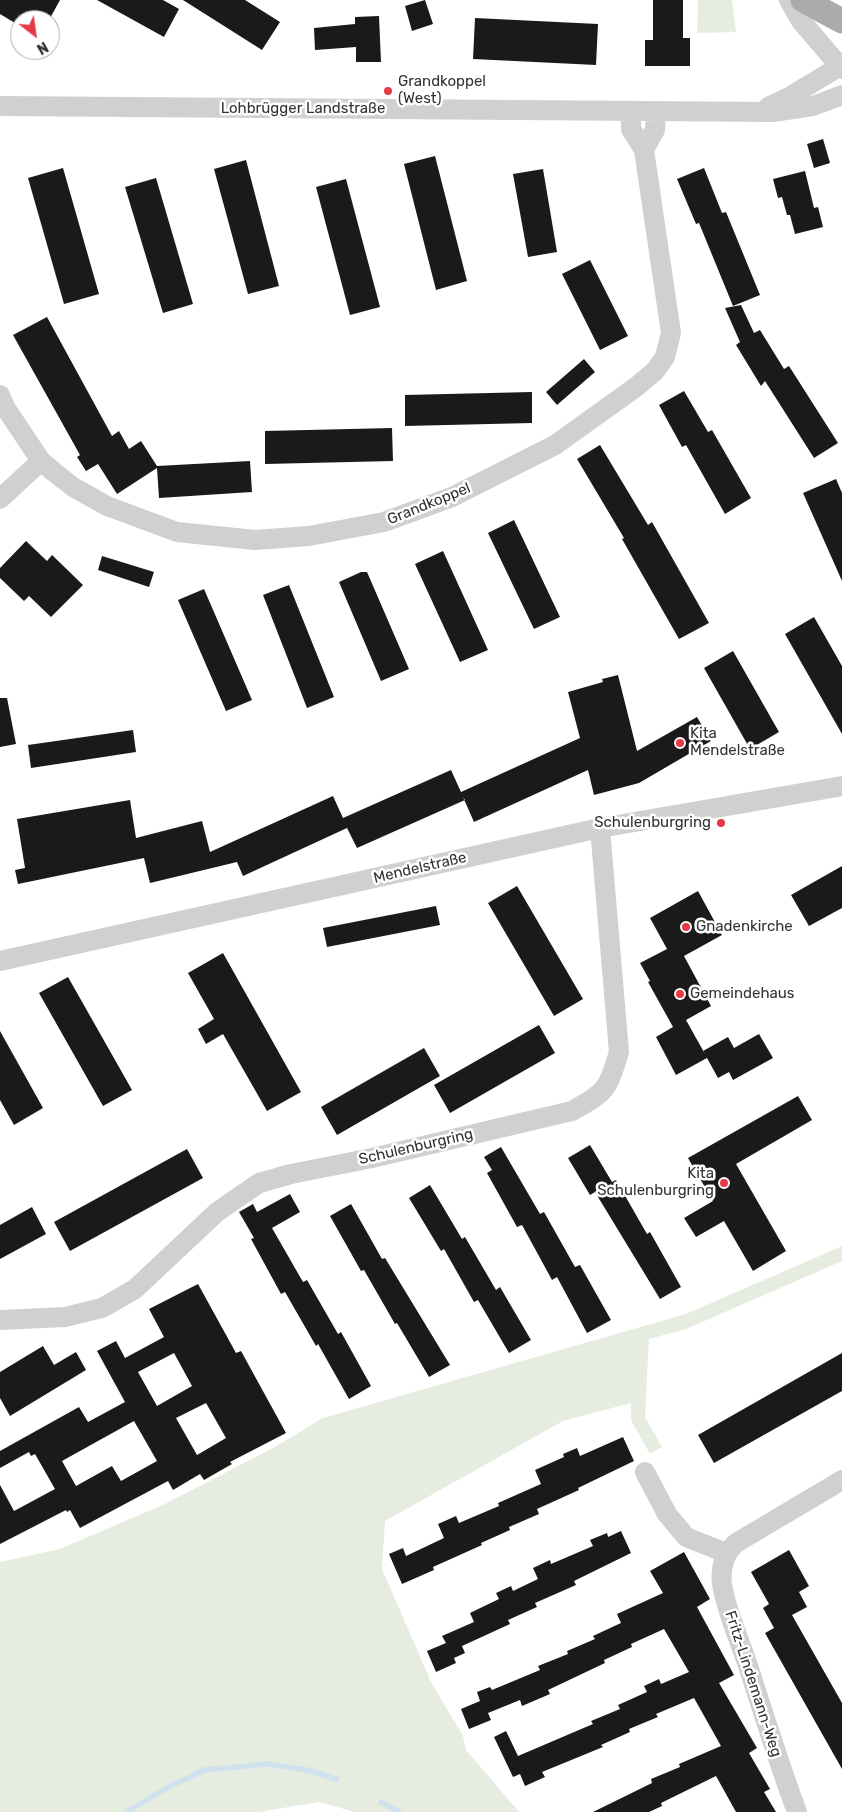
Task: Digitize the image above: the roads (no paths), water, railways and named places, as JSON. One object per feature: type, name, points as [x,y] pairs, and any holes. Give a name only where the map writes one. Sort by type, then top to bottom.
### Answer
[{"type":"main road","points":[[803,0],[842,21]]},
{"type":"street","name":"Lohbrügger Landstraße","points":[[756,111],[789,97],[841,67],[801,21],[789,0]]},
{"type":"street","name":"Lohbrügger Landstraße","points":[[0,106],[756,111],[800,108],[842,95]]},
{"type":"street","name":"Grandkoppel","points":[[0,395],[5,407],[41,461],[72,487],[107,506],[177,532],[255,540],[309,536],[384,522],[452,497],[555,445],[619,401],[655,372],[665,357],[670,344],[671,333],[668,302],[644,150],[631,129],[631,111]]},
{"type":"street","points":[[644,150],[655,130],[656,111]]},
{"type":"street","points":[[0,500],[41,461]]},
{"type":"street","name":"Mendelstraße","points":[[0,961],[600,828],[842,786]]},
{"type":"street","name":"Schulenburgring","points":[[0,1320],[65,1317],[102,1308],[135,1289],[217,1212],[259,1183],[291,1174],[372,1158],[572,1111],[592,1100],[608,1087],[619,1052],[600,828]]},
{"type":"street","points":[[645,1472],[667,1514],[686,1538],[726,1553],[736,1543],[754,1531],[842,1480]]},
{"type":"street","name":"Fritz-Lindemann-Weg","points":[[726,1553],[722,1566],[722,1584],[729,1610],[776,1755],[797,1812]]},
{"type":"waterway","points":[[126,1812],[165,1789],[204,1770],[268,1764],[307,1770],[336,1779]]},
{"type":"waterway","points":[[381,1802],[399,1812]]},
{"type":"place","name":"Grandkoppel (West)","points":[[388,91]]},
{"type":"place","name":"Kita Mendelstraße","points":[[680,743]]},
{"type":"place","name":"Schulenburgring","points":[[721,823]]},
{"type":"place","name":"Gnadenkirche","points":[[686,927]]},
{"type":"place","name":"Gemeindehaus","points":[[680,994]]},
{"type":"place","name":"Kita Schulenburgring","points":[[724,1183]]}]
